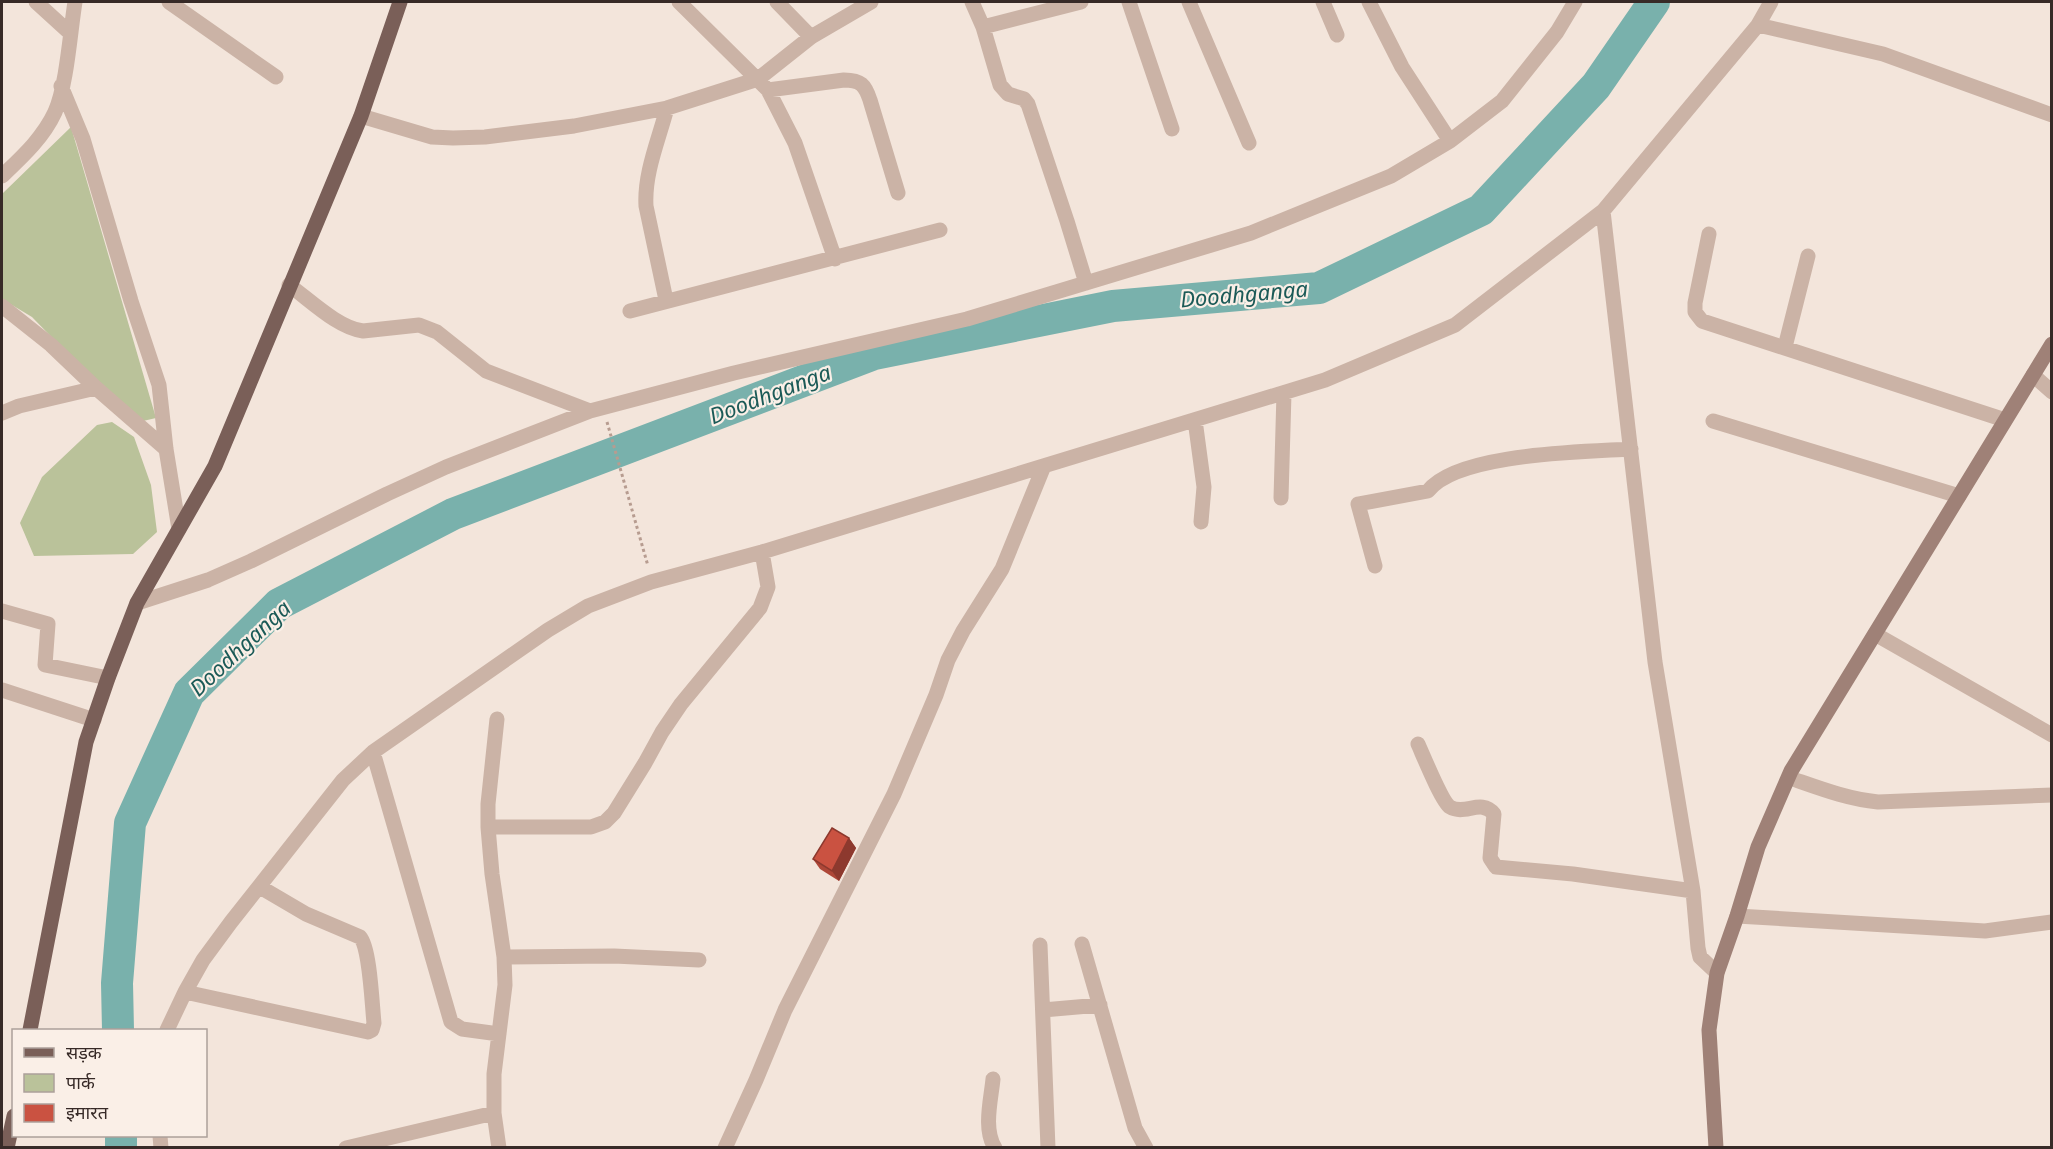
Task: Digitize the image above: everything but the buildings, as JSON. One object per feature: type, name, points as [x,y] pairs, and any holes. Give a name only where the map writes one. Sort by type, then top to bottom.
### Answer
[{"type":"main road","points":[[30,1029],[86,742],[108,678],[137,603],[215,466],[361,116],[400,2]]},
{"type":"main road","points":[[1716,1148],[1709,1030],[1717,973],[1758,847],[1790,778],[1791,771],[2052,344]]},
{"type":"main road","points":[[7,1148],[12,1125]]},
{"type":"street","points":[[36,2],[70,33]]},
{"type":"street","points":[[2,176],[31,148],[55,111],[75,2]]},
{"type":"street","points":[[169,2],[276,77]]},
{"type":"street","points":[[679,2],[763,84],[795,143],[835,259]]},
{"type":"street","points":[[777,2],[811,37]]},
{"type":"street","points":[[763,84],[811,37],[871,2]]},
{"type":"street","points":[[972,2],[983,27],[997,77],[1004,91],[1024,99],[1028,104],[1086,283]]},
{"type":"street","points":[[983,27],[1081,2]]},
{"type":"street","points":[[1129,2],[1172,129]]},
{"type":"street","points":[[1189,2],[1250,143]]},
{"type":"street","points":[[1323,2],[1337,35]]},
{"type":"street","points":[[1369,2],[1402,67],[1450,141]]},
{"type":"street","points":[[137,603],[208,580],[446,467],[591,411],[734,373],[967,319],[1251,233],[1390,176],[1450,141],[1502,101],[1557,32],[1575,2]]},
{"type":"street","points":[[167,1029],[203,960],[343,780],[373,752],[548,630],[588,606],[651,582],[762,552],[1325,380],[1455,325],[1603,211],[1758,26],[1771,2]]},
{"type":"street","points":[[1758,26],[1883,54],[2052,115]]},
{"type":"street","points":[[361,116],[432,137],[485,137],[574,126],[668,108],[763,84],[855,80],[867,90],[898,193]]},
{"type":"street","points":[[61,86],[83,139],[131,301],[159,385],[166,449],[179,529]]},
{"type":"street","points":[[666,300],[645,194],[647,179],[668,108]]},
{"type":"street","points":[[1603,211],[1655,662],[1694,891],[1700,957],[1717,973]]},
{"type":"street","points":[[630,311],[940,230]]},
{"type":"street","points":[[1709,234],[1695,303],[1698,316],[1702,321],[2005,420]]},
{"type":"street","points":[[1785,347],[1808,256]]},
{"type":"street","points":[[290,285],[338,321],[354,330],[419,325],[437,332],[486,371],[591,411]]},
{"type":"street","points":[[2,306],[51,345],[166,449]]},
{"type":"street","points":[[2033,375],[2052,392]]},
{"type":"street","points":[[2,413],[19,406],[96,388]]},
{"type":"street","points":[[1281,498],[1284,393]]},
{"type":"street","points":[[1195,420],[1204,487],[1201,522]]},
{"type":"street","points":[[1713,421],[1959,496]]},
{"type":"street","points":[[1376,566],[1358,504],[1428,491],[1432,485],[1451,473],[1517,456],[1630,449]]},
{"type":"street","points":[[725,1148],[785,1010],[894,794],[936,695],[948,660],[963,631],[1002,569],[1044,466]]},
{"type":"street","points":[[488,827],[591,827],[609,818],[681,704],[760,609],[768,587],[762,552]]},
{"type":"street","points":[[2,611],[48,624],[45,665],[108,678]]},
{"type":"street","points":[[1875,634],[2052,735]]},
{"type":"street","points":[[2,690],[94,720]]},
{"type":"street","points":[[497,719],[488,804],[488,827],[506,985],[494,1074],[499,1148]]},
{"type":"street","points":[[1418,744],[1446,804],[1458,810],[1484,806],[1494,814],[1490,858],[1496,867],[1573,874],[1694,891]]},
{"type":"street","points":[[373,752],[451,1022],[462,1029],[499,1034]]},
{"type":"street","points":[[1790,778],[1848,798],[1878,802],[2052,795]]},
{"type":"street","points":[[185,992],[368,1032],[372,1030],[374,1023],[363,940],[306,914],[260,887]]},
{"type":"street","points":[[1737,916],[1985,931],[2052,921]]},
{"type":"street","points":[[1082,944],[1135,1128],[1146,1148]]},
{"type":"street","points":[[1040,945],[1048,1148]]},
{"type":"street","points":[[504,957],[614,956],[699,960]]},
{"type":"street","points":[[1043,1010],[1100,1005]]},
{"type":"street","points":[[993,1079],[989,1131],[995,1148]]},
{"type":"street","points":[[346,1148],[495,1113]]},
{"type":"path","points":[[608,423],[648,568]]},
{"type":"green space","points":[[71,127],[156,418],[143,421],[111,398],[32,317],[2,299],[2,194]]},
{"type":"green space","points":[[112,422],[134,437],[151,485],[157,532],[133,554],[34,556],[20,523],[42,477],[97,425]]},
{"type":"waterway","name":"Doodhganga","points":[[118,1029],[117,983],[130,823],[189,693],[279,604],[453,514],[874,354],[1113,306],[1319,288],[1481,210],[1596,86],[1654,2]]},
{"type":"waterway","name":"Doodhganga","points":[[121,1137],[121,1148]]}]
